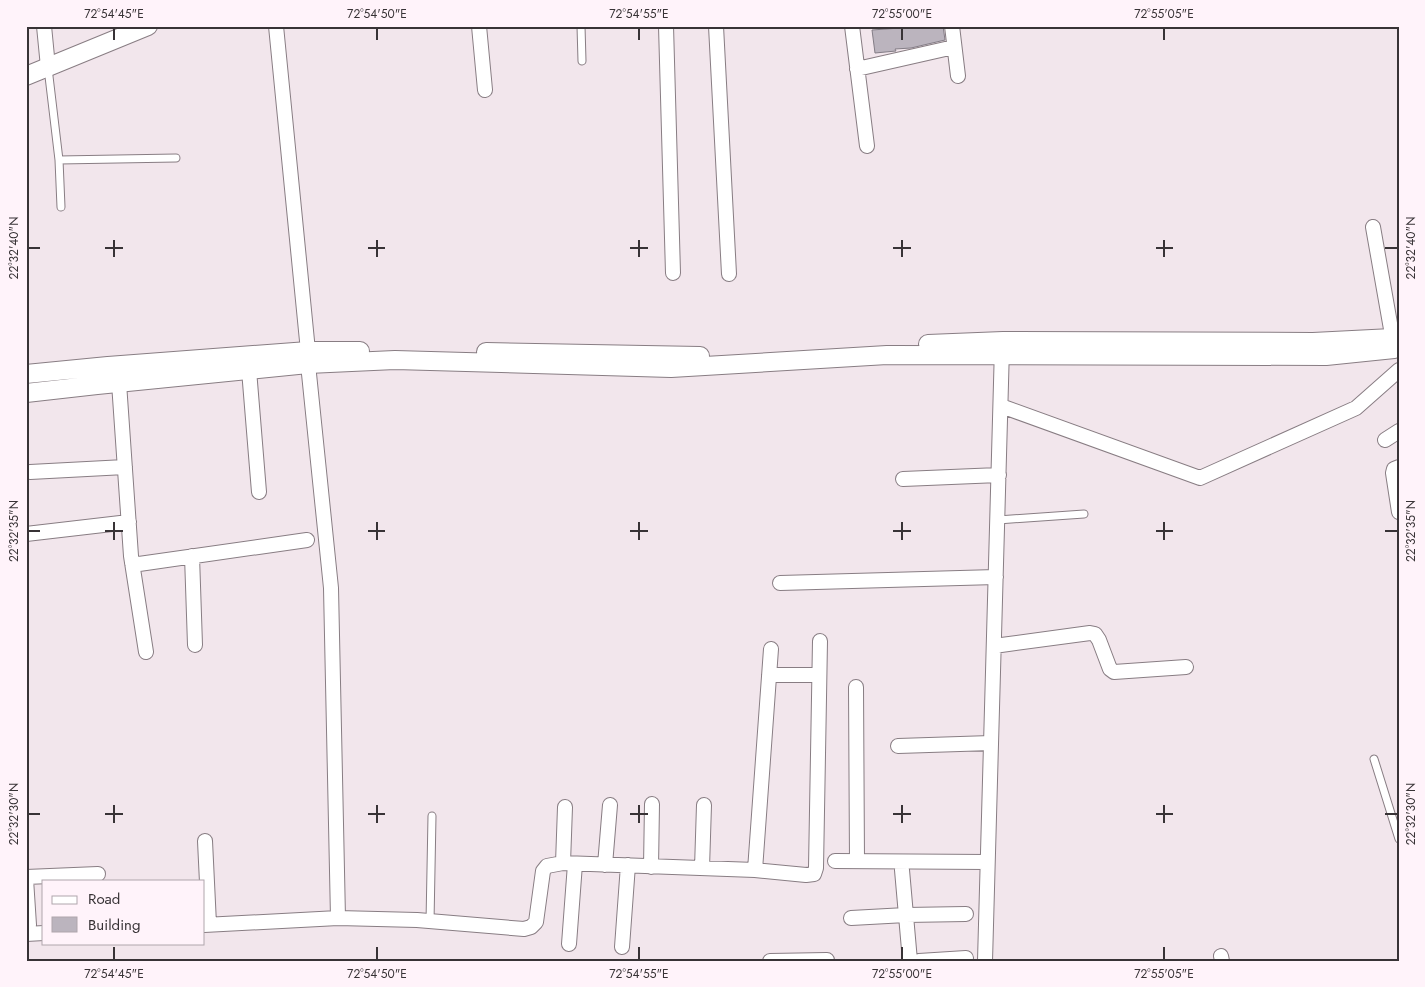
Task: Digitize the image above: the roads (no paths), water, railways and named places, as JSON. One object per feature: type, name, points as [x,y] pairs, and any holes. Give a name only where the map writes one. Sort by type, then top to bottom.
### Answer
[{"type":"street","points":[[44,26],[48,67]]},
{"type":"street","points":[[26,76],[148,26]]},
{"type":"street","points":[[276,26],[331,588],[338,918]]},
{"type":"street","points":[[479,26],[484,90]]},
{"type":"street","points":[[666,26],[673,273]]},
{"type":"street","points":[[716,26],[729,274]]},
{"type":"street","points":[[852,26],[867,146]]},
{"type":"street","points":[[952,26],[958,76]]},
{"type":"street","points":[[857,69],[954,47]]},
{"type":"street","points":[[26,374],[108,366],[308,357],[522,352],[690,356],[927,344],[1002,348],[1313,342],[1396,343],[1372,227]]},
{"type":"street","points":[[985,961],[1002,348]]},
{"type":"street","points":[[26,394],[250,370],[308,357]]},
{"type":"street","points":[[250,370],[259,492]]},
{"type":"street","points":[[1001,406],[1200,478],[1356,408],[1399,370]]},
{"type":"street","points":[[119,383],[132,563],[146,652]]},
{"type":"street","points":[[1385,440],[1399,431]]},
{"type":"street","points":[[30,472],[125,467]]},
{"type":"street","points":[[1399,467],[1394,468],[1393,473],[1399,512]]},
{"type":"street","points":[[903,479],[999,475]]},
{"type":"street","points":[[26,534],[129,522]]},
{"type":"street","points":[[132,563],[139,564],[307,540]]},
{"type":"street","points":[[192,556],[195,645]]},
{"type":"street","points":[[780,583],[996,577]]},
{"type":"street","points":[[994,646],[1090,633],[1096,634],[1110,669],[1114,672],[1186,667]]},
{"type":"street","points":[[205,841],[206,924],[338,918],[524,929],[531,927],[536,922],[543,871],[546,866],[569,863],[814,874],[816,868],[820,640]]},
{"type":"street","points":[[755,870],[771,649]]},
{"type":"street","points":[[769,675],[819,675]]},
{"type":"street","points":[[856,686],[857,861]]},
{"type":"street","points":[[898,746],[990,743]]},
{"type":"street","points":[[650,866],[652,804]]},
{"type":"street","points":[[605,865],[610,805]]},
{"type":"street","points":[[702,868],[704,805]]},
{"type":"street","points":[[565,807],[569,863],[569,944]]},
{"type":"street","points":[[836,861],[987,862]]},
{"type":"street","points":[[622,947],[628,866]]},
{"type":"street","points":[[902,870],[910,961]]},
{"type":"street","points":[[42,933],[28,930],[26,878],[98,874]]},
{"type":"street","points":[[851,918],[906,914],[966,914]]},
{"type":"street","points":[[919,961],[966,958]]},
{"type":"street","points":[[770,961],[827,960]]},
{"type":"lane","points":[[581,26],[582,61]]},
{"type":"lane","points":[[48,67],[59,160],[61,207]]},
{"type":"lane","points":[[59,160],[176,158]]},
{"type":"lane","points":[[998,520],[1084,514]]},
{"type":"lane","points":[[1374,759],[1399,839]]},
{"type":"lane","points":[[430,922],[432,816]]}]
